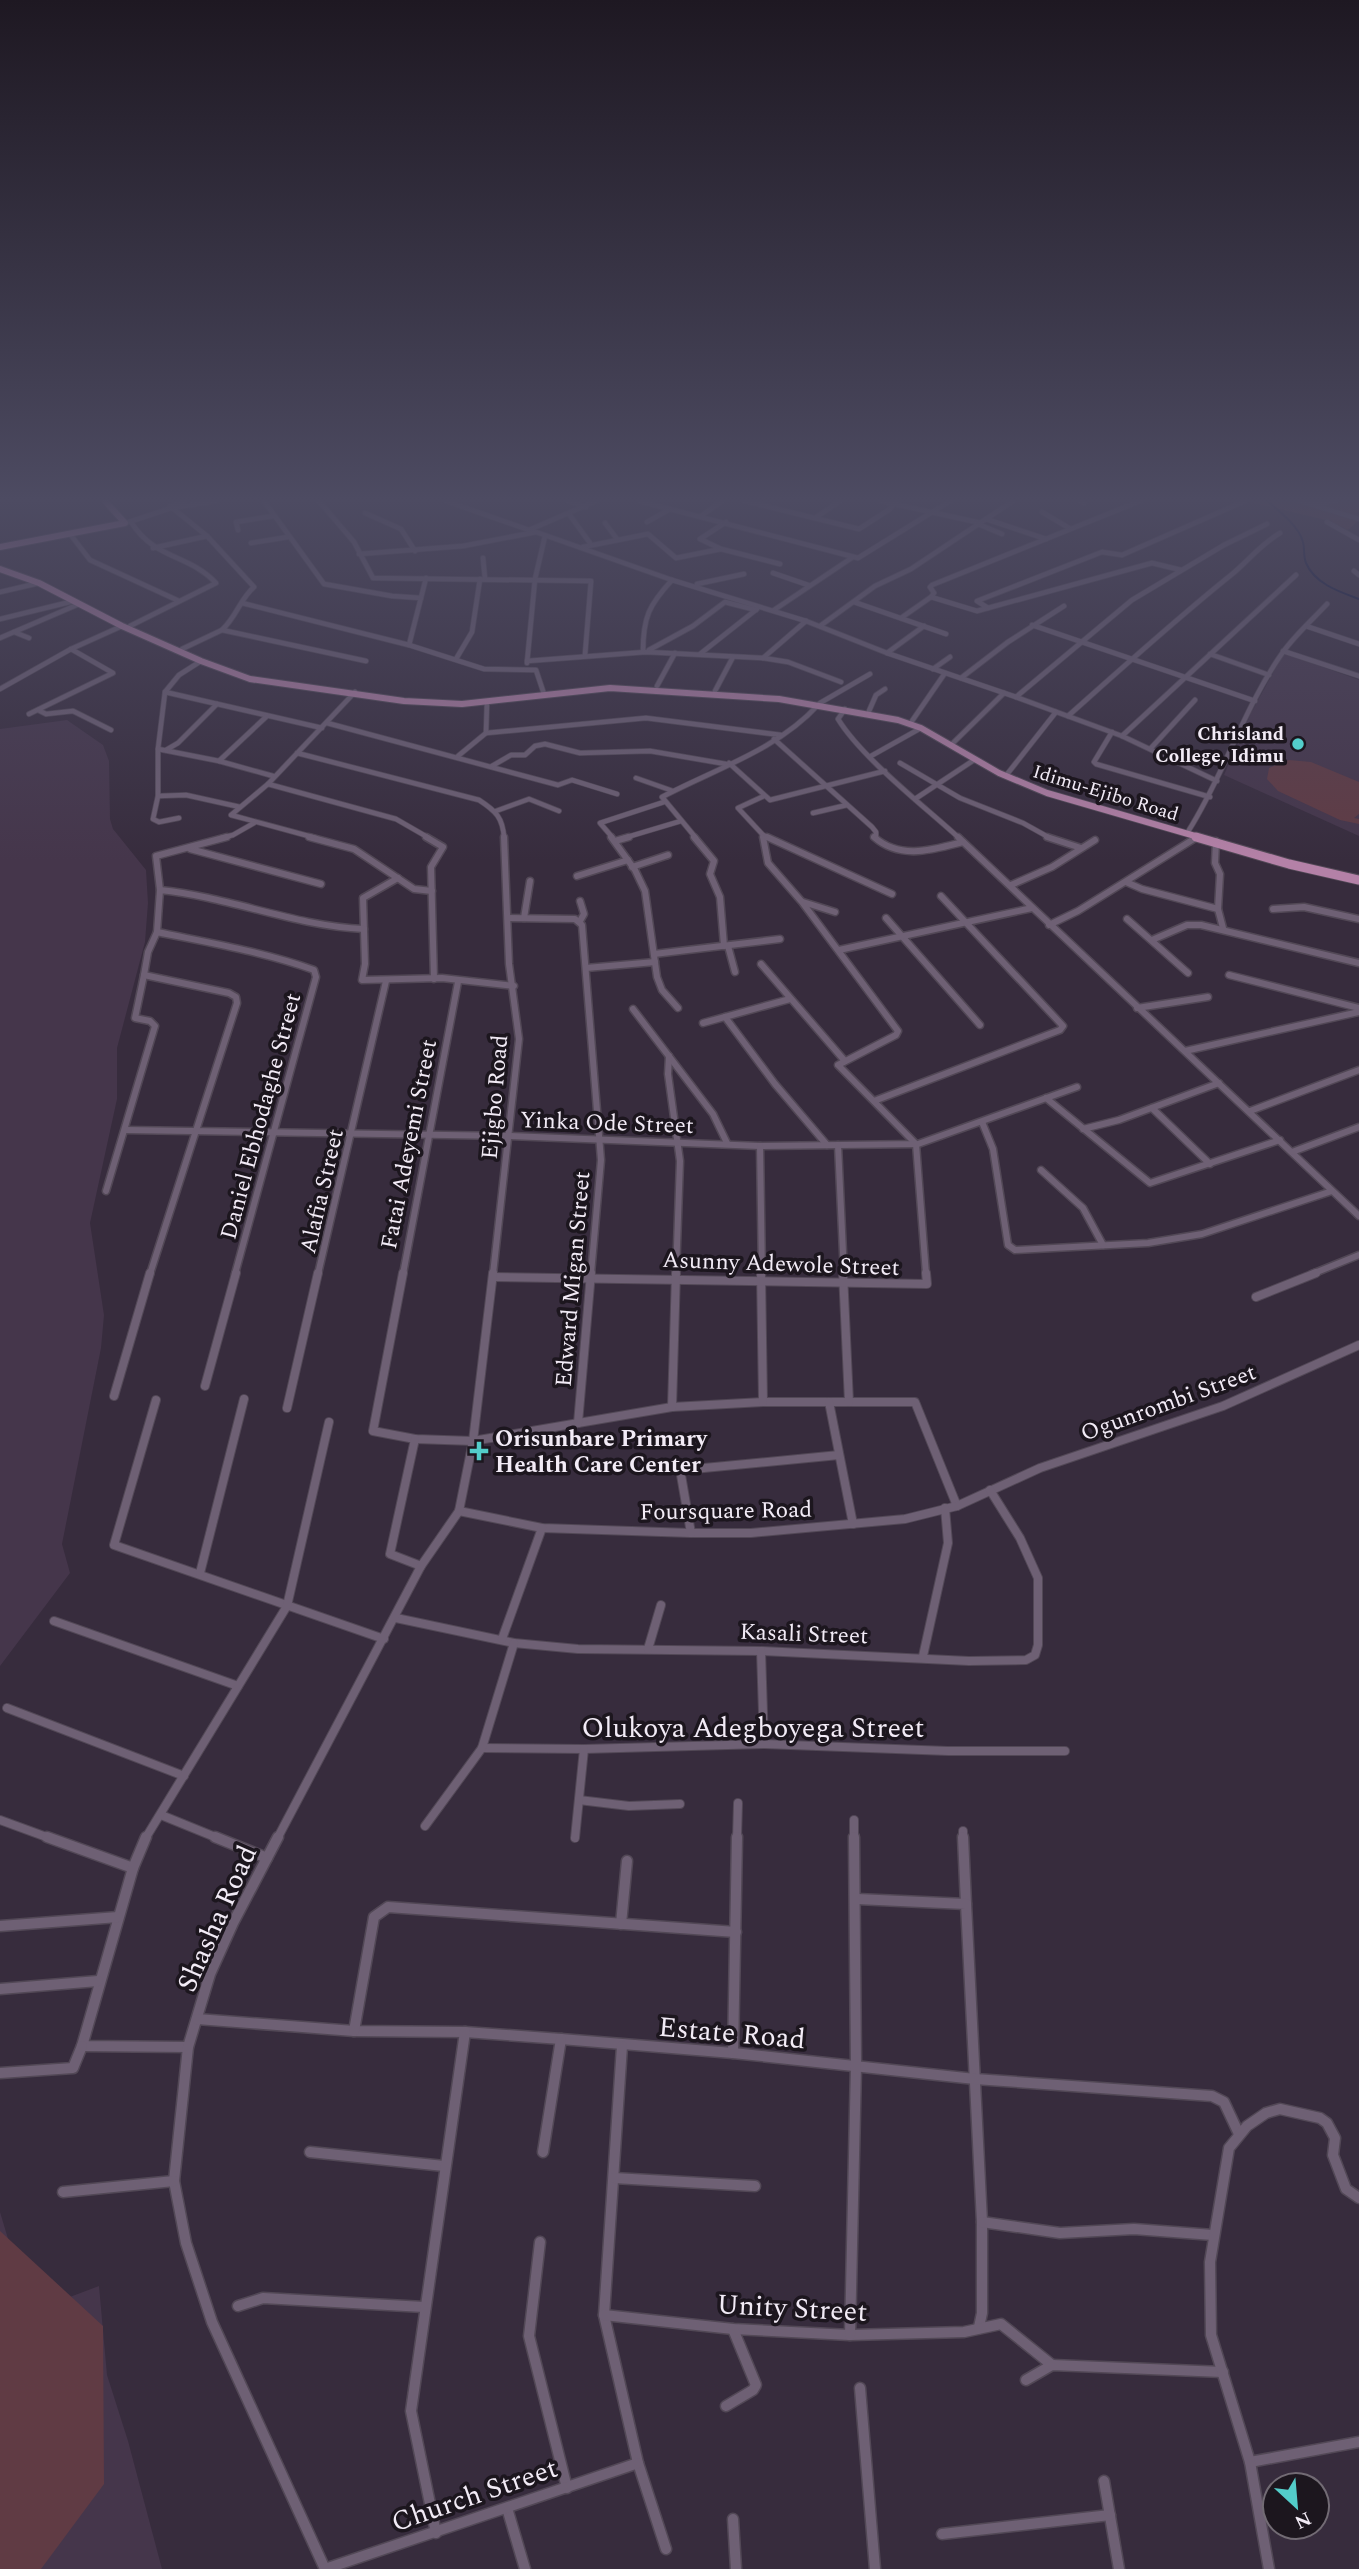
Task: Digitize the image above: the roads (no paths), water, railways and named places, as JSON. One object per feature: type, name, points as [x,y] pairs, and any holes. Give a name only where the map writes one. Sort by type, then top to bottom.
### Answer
[{"type":"main road","name":"Idimu-Ejibo Road","points":[[116,621],[201,661],[250,679],[354,693],[463,701],[610,686],[657,687],[715,691],[869,711],[912,721],[1008,773],[1072,798],[1359,878]]},
{"type":"main road","name":"Idimu-Ejibo Road","points":[[116,621],[248,674],[404,701],[487,702],[629,688],[762,698],[845,709],[922,728],[974,760],[1025,784],[1070,800],[1289,864],[1359,878]]},
{"type":"street","points":[[0,638],[34,621]]},
{"type":"street","points":[[0,689],[71,649],[137,621]]},
{"type":"street","points":[[182,649],[222,630],[233,621]]},
{"type":"street","points":[[313,621],[409,645],[484,669],[538,671],[544,694]]},
{"type":"street","points":[[409,645],[415,621]]},
{"type":"street","points":[[456,659],[469,646],[475,621]]},
{"type":"street","points":[[527,670],[531,621]]},
{"type":"street","points":[[585,655],[588,621]]},
{"type":"street","points":[[644,621],[642,633],[645,652]]},
{"type":"street","points":[[645,652],[700,621]]},
{"type":"street","points":[[700,654],[741,621]]},
{"type":"street","points":[[763,658],[806,621],[887,653],[1112,732],[1217,781]]},
{"type":"street","points":[[820,626],[827,621]]},
{"type":"street","points":[[909,621],[946,634]]},
{"type":"street","points":[[961,678],[1032,625],[1042,621]]},
{"type":"street","points":[[1016,697],[1107,621]]},
{"type":"street","points":[[1068,716],[1176,621]]},
{"type":"street","points":[[1122,736],[1246,621]]},
{"type":"street","points":[[1189,830],[1210,797],[1255,701],[1283,650],[1311,621]]},
{"type":"street","points":[[1032,625],[1255,701]]},
{"type":"street","points":[[887,653],[924,626]]},
{"type":"street","points":[[1306,626],[1359,644]]},
{"type":"street","points":[[222,630],[366,661]]},
{"type":"street","points":[[14,632],[29,638]]},
{"type":"street","points":[[29,714],[113,673],[71,649]]},
{"type":"street","points":[[1283,650],[1359,677]]},
{"type":"street","points":[[527,661],[645,652],[763,658],[788,662],[841,682]]},
{"type":"street","points":[[657,687],[675,653]]},
{"type":"street","points":[[1210,654],[1269,675]]},
{"type":"street","points":[[715,691],[733,657]]},
{"type":"street","points":[[933,669],[950,657]]},
{"type":"street","points":[[179,818],[154,821],[162,750],[164,692],[178,675],[201,661]]},
{"type":"street","points":[[912,721],[945,673]]},
{"type":"street","points":[[735,972],[726,946],[720,897],[710,874],[714,861],[664,802],[662,796],[809,719],[819,704],[870,674]]},
{"type":"street","points":[[869,711],[876,695],[885,689]]},
{"type":"street","points":[[164,692],[321,728]]},
{"type":"street","points":[[354,693],[268,784],[231,815],[354,849],[418,891],[432,891]]},
{"type":"street","points":[[953,743],[1004,693]]},
{"type":"street","points":[[1151,748],[1195,700]]},
{"type":"street","points":[[486,733],[487,702]]},
{"type":"street","points":[[162,750],[178,743],[217,704]]},
{"type":"street","points":[[845,709],[838,719],[844,729],[885,771],[1011,886],[1136,1008],[1251,1111],[1359,1216]]},
{"type":"street","points":[[38,710],[46,714],[73,711],[111,730]]},
{"type":"street","points":[[1008,773],[1056,712]]},
{"type":"street","points":[[219,761],[267,716]]},
{"type":"street","points":[[458,756],[486,733],[646,718],[781,735]]},
{"type":"street","points":[[327,723],[558,785],[572,780],[617,794]]},
{"type":"street","points":[[871,756],[922,728]]},
{"type":"street","points":[[1112,732],[1097,754],[1094,762],[1096,764],[1210,797]]},
{"type":"street","points":[[774,739],[872,827],[876,832],[874,837],[879,842],[910,854],[963,842]]},
{"type":"street","points":[[492,766],[511,755],[525,755],[539,744],[580,753],[650,751],[728,763],[764,796],[775,800],[885,771]]},
{"type":"street","points":[[162,750],[219,761],[273,776]]},
{"type":"street","points":[[296,753],[479,800],[496,811],[529,799],[559,811]]},
{"type":"street","points":[[915,799],[974,760]]},
{"type":"street","points":[[900,763],[960,798],[1023,823],[1049,838],[1081,848]]},
{"type":"street","points":[[636,778],[673,791]]},
{"type":"street","points":[[268,784],[404,822],[443,847],[443,851],[430,867],[434,979]]},
{"type":"street","points":[[158,796],[191,795],[240,807]]},
{"type":"street","points":[[764,796],[738,808],[763,835],[892,894]]},
{"type":"street","points":[[664,802],[600,822],[628,860],[648,901],[655,962],[662,988],[678,1008]]},
{"type":"street","points":[[813,813],[847,805]]},
{"type":"street","name":"Ejigbo Road","points":[[459,1511],[473,1441],[494,1277],[519,1039],[509,964],[503,825],[496,811]]},
{"type":"street","points":[[615,841],[681,821]]},
{"type":"street","points":[[107,1191],[155,1026],[150,1021],[135,1018],[148,952],[157,932],[160,891],[156,856],[190,849],[239,833],[254,823]]},
{"type":"street","points":[[763,835],[765,857],[839,950],[899,1033],[844,1060],[839,1066],[916,1144]]},
{"type":"street","points":[[1049,925],[1078,911],[1199,836]]},
{"type":"street","points":[[1011,886],[1052,867],[1096,839]]},
{"type":"street","points":[[1216,841],[1215,863],[1220,871],[1217,909],[1223,928]]},
{"type":"street","points":[[190,849],[321,884]]},
{"type":"street","points":[[632,867],[668,855]]},
{"type":"street","points":[[576,876],[628,860]]},
{"type":"street","points":[[398,878],[363,898],[365,964],[362,980],[434,979],[514,986]]},
{"type":"street","points":[[524,918],[530,881]]},
{"type":"street","points":[[1126,882],[1142,890],[1217,909]]},
{"type":"street","points":[[160,891],[199,895],[329,928],[364,929]]},
{"type":"street","points":[[874,1101],[1060,1030],[1063,1026],[941,896]]},
{"type":"street","name":"Edward Migan Street","points":[[578,1423],[593,1278],[601,1139],[580,921],[584,914],[580,901]]},
{"type":"street","points":[[802,902],[835,912]]},
{"type":"street","points":[[1273,909],[1304,907],[1359,919]]},
{"type":"street","points":[[839,950],[1032,908]]},
{"type":"street","points":[[508,918],[580,921]]},
{"type":"street","points":[[886,918],[980,1025]]},
{"type":"street","points":[[1128,919],[1188,973]]},
{"type":"street","points":[[1152,940],[1187,925],[1223,928],[1359,963]]},
{"type":"street","name":"Daniel Ebhodaghe Street","points":[[157,932],[236,948],[314,970],[316,977],[205,1386]]},
{"type":"street","points":[[654,954],[780,939]]},
{"type":"street","points":[[586,968],[655,962]]},
{"type":"street","points":[[761,964],[844,1060]]},
{"type":"street","points":[[114,1396],[169,1208],[237,1003],[236,997],[229,993],[144,975]]},
{"type":"street","points":[[1230,975],[1359,1010]]},
{"type":"street","name":"Alafia Street","points":[[287,1408],[386,981]]},
{"type":"street","name":"Fatai Adeyemi Street","points":[[458,982],[373,1431],[415,1439],[473,1441],[673,1407],[762,1402],[915,1402],[922,1413],[957,1506]]},
{"type":"street","points":[[1136,1008],[1208,997]]},
{"type":"street","points":[[703,1023],[790,999]]},
{"type":"street","points":[[633,1009],[713,1114],[727,1143]]},
{"type":"street","points":[[1185,1051],[1359,1010]]},
{"type":"street","points":[[725,1017],[775,1084],[827,1145]]},
{"type":"street","points":[[669,1056],[668,1074],[680,1161],[673,1407]]},
{"type":"street","points":[[1251,1111],[1359,1070]]},
{"type":"street","points":[[1083,1129],[1152,1108],[1219,1083]]},
{"type":"street","name":"Yinka Ode Street","points":[[126,1130],[510,1136],[760,1146],[916,1144],[1077,1087]]},
{"type":"street","points":[[1046,1098],[1150,1183],[1280,1140]]},
{"type":"street","points":[[1152,1108],[1210,1164]]},
{"type":"street","points":[[982,1122],[993,1149],[1010,1248],[1148,1243],[1211,1232],[1332,1191]]},
{"type":"street","points":[[1292,1152],[1359,1128]]},
{"type":"street","name":"Asunny Adewole Street","points":[[494,1277],[927,1284],[916,1144]]},
{"type":"street","points":[[838,1145],[849,1402]]},
{"type":"street","points":[[760,1146],[762,1402]]},
{"type":"street","points":[[1041,1170],[1083,1209],[1094,1224],[1102,1245]]},
{"type":"street","points":[[1256,1297],[1359,1255]]},
{"type":"street","name":"Ogunrombi Street","points":[[989,1490],[1040,1468],[1223,1406],[1359,1345]]},
{"type":"street","points":[[200,1573],[244,1399]]},
{"type":"street","points":[[156,1400],[114,1545],[384,1639]]},
{"type":"street","points":[[829,1402],[853,1524]]},
{"type":"street","points":[[0,2073],[73,2068],[82,2046],[98,1981],[132,1868],[146,1837],[286,1606],[310,1514],[329,1422]]},
{"type":"street","points":[[415,1439],[390,1554],[421,1566]]},
{"type":"street","points":[[691,1533],[681,1475],[683,1470],[839,1455]]},
{"type":"street","name":"Foursquare Road","points":[[459,1511],[542,1528],[751,1533],[905,1519],[957,1506],[989,1490]]},
{"type":"street","name":"Kasali Street","points":[[396,1618],[514,1643],[578,1649],[761,1651],[923,1656],[969,1661],[1026,1660],[1035,1655],[1038,1645],[1038,1578],[1020,1538],[989,1490]]},
{"type":"street","points":[[923,1656],[948,1543],[946,1508]]},
{"type":"street","name":"Shasha Road","points":[[325,2569],[212,2322],[186,2243],[174,2181],[188,2047],[210,1974],[267,1858],[396,1618],[421,1566],[459,1511]]},
{"type":"street","points":[[502,1639],[542,1528]]},
{"type":"street","points":[[648,1649],[661,1605]]},
{"type":"street","points":[[54,1621],[238,1686]]},
{"type":"street","points":[[425,1826],[482,1748],[514,1643]]},
{"type":"street","points":[[761,1651],[764,1744]]},
{"type":"street","points":[[7,1708],[184,1776]]},
{"type":"street","name":"Olukoya Adegboyega Street","points":[[482,1748],[584,1749],[764,1744],[948,1751],[1065,1751]]},
{"type":"street","points":[[575,1838],[584,1749]]},
{"type":"street","points":[[579,1800],[629,1806],[680,1804]]},
{"type":"street","points":[[733,2053],[738,1803]]},
{"type":"street","points":[[160,1815],[267,1858]]},
{"type":"street","points":[[0,1820],[132,1868]]},
{"type":"street","points":[[850,2335],[856,2066],[857,1899],[854,1820]]},
{"type":"street","points":[[963,1831],[982,2222],[982,2313],[979,2327]]},
{"type":"street","points":[[621,1924],[627,1861]]},
{"type":"street","points":[[857,1899],[966,1904]]},
{"type":"street","points":[[354,2031],[374,1917],[388,1907],[736,1932]]},
{"type":"street","points":[[0,1926],[118,1917]]},
{"type":"street","points":[[0,1989],[98,1981]]},
{"type":"street","name":"Estate Road","points":[[197,2019],[354,2031],[465,2032],[561,2039],[733,2053],[975,2079],[1212,2095],[1224,2102],[1239,2134]]},
{"type":"street","points":[[436,2533],[411,2411],[465,2032]]},
{"type":"street","points":[[543,2152],[561,2039]]},
{"type":"street","points":[[82,2046],[188,2047]]},
{"type":"street","points":[[622,2046],[604,2315],[638,2463],[666,2549]]},
{"type":"street","points":[[1269,2569],[1250,2462],[1211,2335],[1210,2262],[1230,2148],[1239,2134],[1257,2117],[1280,2109],[1320,2118],[1327,2123],[1335,2138],[1333,2155],[1346,2189],[1359,2198]]},
{"type":"street","points":[[310,2152],[444,2166]]},
{"type":"street","points":[[614,2178],[755,2186]]},
{"type":"street","points":[[63,2192],[174,2181]]},
{"type":"street","points":[[982,2222],[1060,2233],[1134,2229],[1213,2235]]},
{"type":"street","points":[[540,2242],[529,2336],[567,2488]]},
{"type":"street","points":[[238,2306],[263,2298],[424,2307]]},
{"type":"street","name":"Unity Street","points":[[604,2315],[733,2329],[850,2335],[964,2332],[979,2327],[1001,2325],[1052,2365]]},
{"type":"street","points":[[726,2406],[757,2385],[733,2329]]},
{"type":"street","points":[[1026,2380],[1052,2365],[1223,2372]]},
{"type":"street","points":[[860,2389],[875,2569]]},
{"type":"street","points":[[1250,2462],[1359,2442]]},
{"type":"street","name":"Church Street","points":[[325,2569],[638,2463]]},
{"type":"street","points":[[1104,2481],[1119,2569]]},
{"type":"street","points":[[507,2508],[525,2569]]},
{"type":"street","points":[[942,2534],[1110,2515]]},
{"type":"street","points":[[733,2519],[736,2569]]},
{"type":"place","name":"Chrisland College, Idimu","points":[[1298,744]]},
{"type":"place","name":"Orisunbare Primary Health Care Center","points":[[479,1451]]}]
